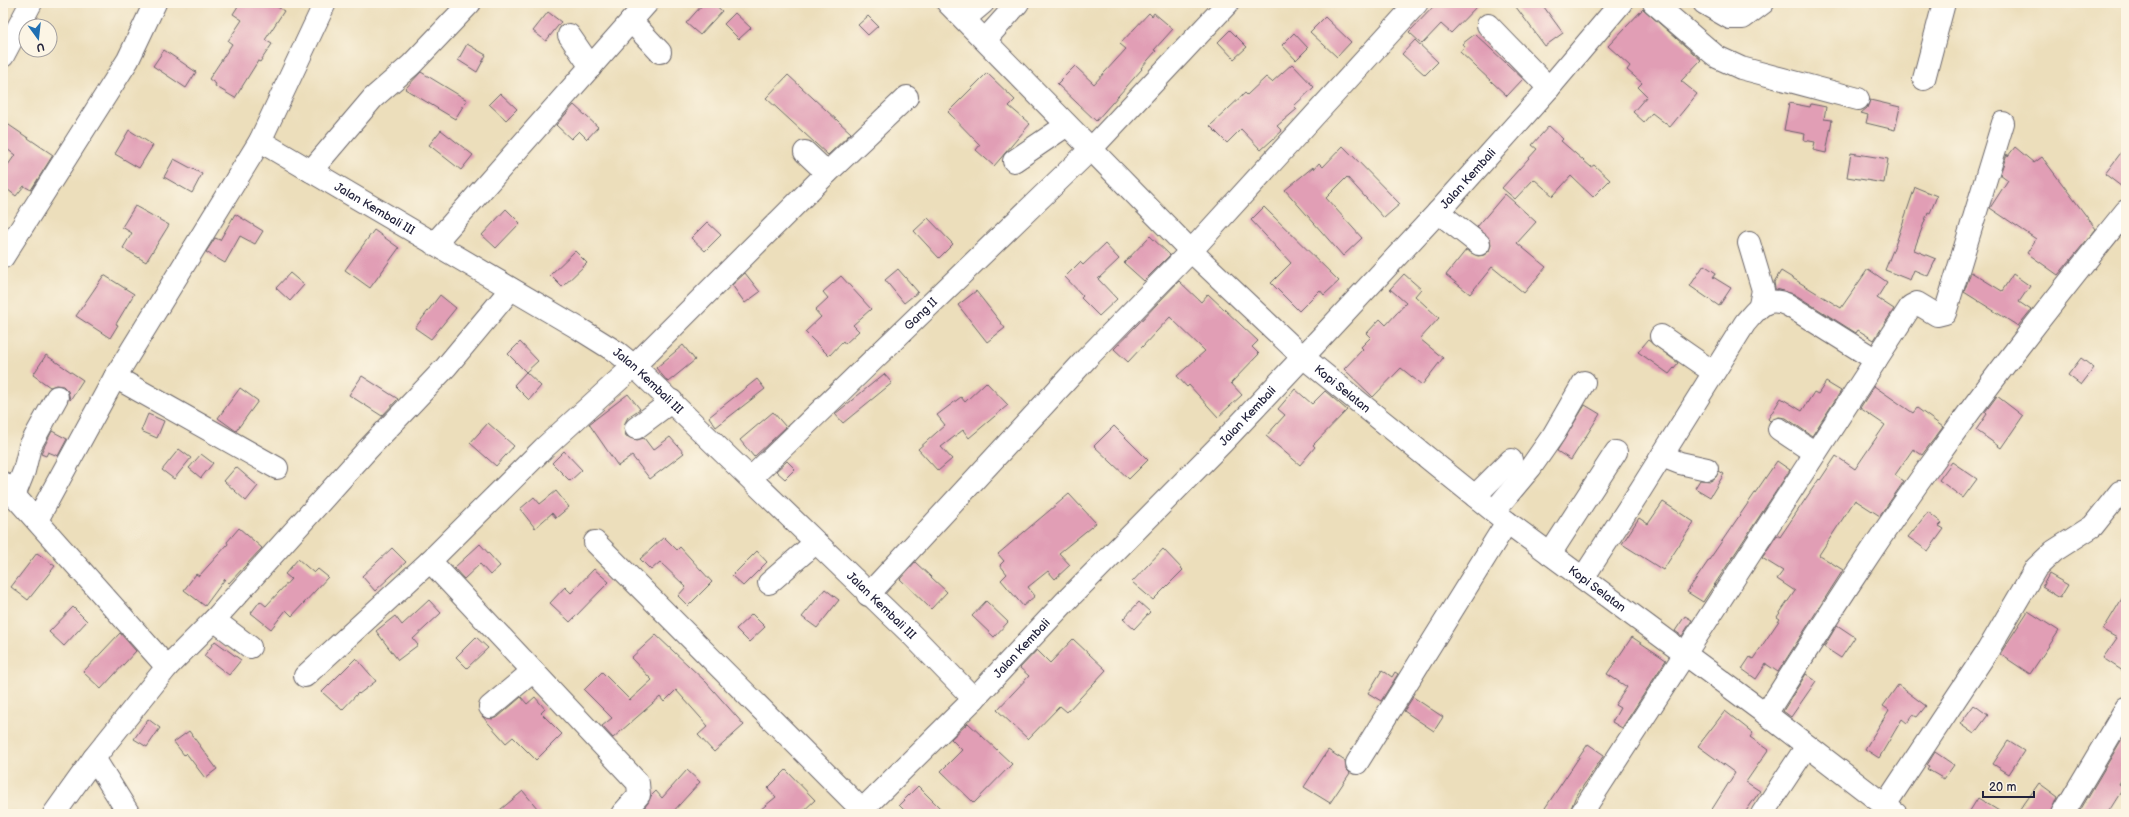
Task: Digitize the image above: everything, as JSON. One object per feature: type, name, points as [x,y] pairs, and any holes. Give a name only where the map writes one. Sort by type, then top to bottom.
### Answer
[{"type":"street","points":[[3,56],[32,3]]},
{"type":"street","points":[[3,257],[128,60],[155,3]]},
{"type":"street","points":[[37,520],[115,377],[260,141],[325,3]]},
{"type":"street","points":[[311,171],[373,98],[411,65],[470,3]]},
{"type":"street","points":[[434,244],[647,3]]},
{"type":"street","name":"Kopi Selatan","points":[[948,3],[1191,251],[1303,357],[1500,517],[1766,714],[1888,810]]},
{"type":"street","points":[[964,19],[983,3]]},
{"type":"street","points":[[985,40],[1018,3]]},
{"type":"street","name":"Gang II","points":[[750,478],[1091,149],[1228,3]]},
{"type":"street","points":[[868,594],[1087,358],[1191,251],[1417,3]]},
{"type":"street","points":[[1654,3],[1717,56],[1741,68],[1858,99]]},
{"type":"street","points":[[1704,3],[1730,18],[1742,18],[1763,3]]},
{"type":"street","points":[[1924,79],[1944,3]]},
{"type":"street","name":"Jalan Kembali","points":[[860,812],[974,699],[1064,603],[1223,442],[1303,357],[1438,212],[1549,88],[1615,6]]},
{"type":"street","points":[[631,21],[660,52]]},
{"type":"street","points":[[1488,25],[1549,88]]},
{"type":"street","points":[[569,35],[591,66]]},
{"type":"street","points":[[305,676],[430,561],[544,448],[634,366],[826,173],[908,97]]},
{"type":"street","points":[[1580,814],[1914,304],[1922,305],[1937,315],[1945,313],[2003,124]]},
{"type":"street","points":[[1014,161],[1068,125]]},
{"type":"street","name":"Jalan Kembali III","points":[[260,141],[618,353],[672,401],[815,543],[912,635],[974,699]]},
{"type":"street","points":[[805,152],[826,173]]},
{"type":"street","points":[[1766,714],[1856,572],[1938,454],[2028,335],[2126,211]]},
{"type":"street","points":[[1438,212],[1480,244]]},
{"type":"street","points":[[1583,578],[1662,456],[1713,372],[1745,323],[1760,305],[1763,290],[1749,243]]},
{"type":"street","points":[[54,814],[94,758],[168,667],[214,620],[368,449],[446,367],[511,289]]},
{"type":"street","points":[[1760,305],[1779,301],[1788,305],[1876,360]]},
{"type":"street","points":[[1661,336],[1713,372]]},
{"type":"street","points":[[115,377],[277,468]]},
{"type":"street","points":[[1357,763],[1500,517],[1531,467],[1554,434],[1584,382]]},
{"type":"street","points":[[57,397],[30,446],[24,471],[8,489],[168,667]]},
{"type":"street","points":[[636,428],[672,401]]},
{"type":"street","points":[[1779,429],[1815,453]]},
{"type":"street","points":[[1550,554],[1616,452]]},
{"type":"street","points":[[1662,456],[1680,463],[1706,469]]},
{"type":"street","points":[[1474,496],[1511,460]]},
{"type":"street","points":[[1888,810],[1988,650],[2036,568],[2054,551],[2093,526],[2120,492]]},
{"type":"street","points":[[595,542],[860,812]]},
{"type":"street","points":[[769,583],[815,543]]},
{"type":"street","points":[[430,561],[638,783],[639,795],[622,814]]},
{"type":"street","points":[[214,620],[250,647]]},
{"type":"street","points":[[490,707],[533,671]]},
{"type":"street","points":[[2063,814],[2126,708]]},
{"type":"street","points":[[1762,814],[1807,746]]},
{"type":"street","points":[[94,758],[129,814]]},
{"type":"building","points":[[240,3],[271,3],[284,11],[265,40],[272,44],[260,62],[258,61],[235,98],[215,86],[216,84],[209,79],[232,44],[228,41],[242,20],[233,14]]},
{"type":"building","points":[[704,3],[713,3],[722,11],[700,35],[686,23]]},
{"type":"building","points":[[1437,3],[1480,3],[1451,33],[1441,24],[1422,44],[1409,32]]},
{"type":"building","points":[[1513,3],[1541,3],[1563,33],[1545,46]]},
{"type":"building","points":[[1643,9],[1701,60],[1681,81],[1697,94],[1670,127],[1652,113],[1644,122],[1633,112],[1647,96],[1638,87],[1642,83],[1627,70],[1630,66],[1608,46]]},
{"type":"building","points":[[548,12],[561,22],[546,41],[533,31]]},
{"type":"building","points":[[735,13],[751,28],[739,39],[724,24]]},
{"type":"building","points":[[1149,13],[1152,16],[1154,13],[1173,29],[1154,50],[1156,51],[1141,68],[1142,69],[1096,121],[1057,84],[1075,66],[1094,84],[1126,49],[1120,44]]},
{"type":"building","points":[[868,16],[878,26],[868,35],[858,25]]},
{"type":"building","points":[[1325,17],[1351,42],[1337,57],[1310,32]]},
{"type":"building","points":[[1230,30],[1247,47],[1234,59],[1218,42]]},
{"type":"building","points":[[1294,33],[1308,48],[1296,60],[1282,45]]},
{"type":"building","points":[[1475,34],[1523,79],[1507,96],[1460,52],[1465,46],[1462,44]]},
{"type":"building","points":[[1415,40],[1438,62],[1425,75],[1402,54]]},
{"type":"building","points":[[467,44],[486,55],[477,72],[458,60]]},
{"type":"building","points":[[164,50],[196,72],[186,88],[153,66]]},
{"type":"building","points":[[1292,64],[1314,87],[1294,106],[1297,109],[1277,126],[1282,131],[1261,150],[1241,129],[1227,143],[1210,126],[1245,93],[1247,95],[1266,77],[1272,82]]},
{"type":"building","points":[[421,72],[467,100],[455,119],[405,89]]},
{"type":"building","points":[[987,73],[1015,100],[1009,106],[1030,124],[994,166],[976,150],[980,145],[948,112]]},
{"type":"building","points":[[788,75],[851,133],[828,155],[766,98]]},
{"type":"building","points":[[500,93],[517,109],[506,120],[489,104]]},
{"type":"building","points":[[1870,100],[1900,107],[1895,130],[1866,123],[1868,115],[1861,113],[1867,108]]},
{"type":"building","points":[[1789,103],[1810,107],[1811,104],[1826,107],[1824,119],[1832,120],[1826,153],[1813,150],[1815,142],[1804,140],[1805,134],[1784,130]]},
{"type":"building","points":[[574,105],[598,127],[587,139],[579,131],[571,139],[556,125]]},
{"type":"building","points":[[3,121],[53,155],[31,190],[24,186],[16,196],[3,186],[3,172],[15,155],[3,146]]},
{"type":"building","points":[[1549,126],[1563,139],[1561,141],[1591,167],[1594,165],[1610,180],[1593,197],[1571,176],[1553,196],[1534,179],[1515,199],[1502,188],[1537,149],[1532,145]]},
{"type":"building","points":[[129,130],[153,145],[139,168],[115,154]]},
{"type":"building","points":[[441,130],[473,155],[461,170],[429,145]]},
{"type":"building","points":[[1343,146],[1400,204],[1384,218],[1347,177],[1326,198],[1362,238],[1343,256],[1285,190],[1313,167],[1314,169],[1319,163],[1323,167]]},
{"type":"building","points":[[2126,146],[2126,190],[2105,174]]},
{"type":"building","points":[[2015,147],[2034,163],[2042,157],[2096,229],[2058,275],[2027,253],[2036,239],[1990,208],[2008,180],[2000,174],[2007,154],[2008,156]]},
{"type":"building","points":[[1851,153],[1888,159],[1884,183],[1847,177]]},
{"type":"building","points":[[174,159],[202,174],[192,193],[164,177]]},
{"type":"building","points":[[1915,187],[1937,196],[1930,213],[1928,212],[1914,250],[1936,259],[1928,276],[1914,270],[1910,280],[1885,270]]},
{"type":"building","points":[[1505,194],[1536,222],[1517,243],[1546,267],[1524,293],[1492,267],[1470,294],[1446,275],[1466,250],[1478,256],[1484,255],[1489,251],[1491,245],[1490,239],[1477,227]]},
{"type":"building","points":[[135,206],[169,225],[146,262],[123,248],[132,233],[122,227]]},
{"type":"building","points":[[1264,207],[1339,281],[1324,295],[1320,290],[1299,311],[1271,283],[1291,263],[1251,220]]},
{"type":"building","points":[[506,209],[520,223],[496,248],[482,235]]},
{"type":"building","points":[[235,214],[263,231],[255,244],[240,236],[225,263],[206,252],[215,238],[220,240]]},
{"type":"building","points":[[928,218],[953,244],[939,258],[914,231]]},
{"type":"building","points":[[707,222],[721,235],[705,251],[691,238]]},
{"type":"building","points":[[374,230],[399,248],[370,288],[345,270]]},
{"type":"building","points":[[1150,236],[1170,255],[1144,281],[1124,263]]},
{"type":"building","points":[[1105,244],[1119,259],[1098,279],[1117,299],[1099,316],[1081,298],[1083,296],[1065,277],[1080,262],[1083,265]]},
{"type":"building","points":[[575,251],[587,263],[562,287],[550,275]]},
{"type":"building","points":[[1704,265],[1716,273],[1713,277],[1731,288],[1719,306],[1690,286]]},
{"type":"building","points":[[898,269],[918,292],[904,303],[885,280]]},
{"type":"building","points":[[1868,269],[1887,282],[1877,298],[1894,309],[1874,340],[1858,330],[1856,333],[1794,294],[1775,289],[1774,282],[1781,271],[1841,308]]},
{"type":"building","points":[[1971,272],[2002,291],[2013,274],[2030,286],[2019,302],[2031,310],[2018,326],[1964,292]]},
{"type":"building","points":[[290,273],[304,285],[290,301],[276,288]]},
{"type":"building","points":[[745,273],[760,292],[745,303],[732,285]]},
{"type":"building","points":[[1404,274],[1421,289],[1415,296],[1439,318],[1420,339],[1443,358],[1422,385],[1401,368],[1373,397],[1344,369],[1363,349],[1361,347],[1371,337],[1367,333],[1380,319],[1386,325],[1406,303],[1390,289]]},
{"type":"building","points":[[104,275],[134,294],[116,324],[118,325],[110,338],[76,316]]},
{"type":"building","points":[[841,276],[871,309],[853,325],[859,331],[845,344],[843,341],[829,356],[805,332],[821,317],[815,310],[828,298],[823,292]]},
{"type":"building","points":[[1179,281],[1201,302],[1208,294],[1258,341],[1252,347],[1259,354],[1231,383],[1242,395],[1218,417],[1189,385],[1187,387],[1177,376],[1205,351],[1170,317],[1128,362],[1114,349]]},
{"type":"building","points":[[976,291],[1005,328],[987,342],[958,305]]},
{"type":"building","points":[[440,295],[456,308],[431,339],[415,328]]},
{"type":"building","points":[[1648,340],[1678,363],[1669,374],[1638,352]]},
{"type":"building","points":[[520,342],[538,361],[526,372],[508,354]]},
{"type":"building","points":[[683,345],[695,360],[668,382],[656,368]]},
{"type":"building","points":[[46,355],[83,380],[70,400],[68,391],[63,386],[56,385],[50,387],[33,375]]},
{"type":"building","points":[[2081,358],[2094,368],[2081,385],[2068,375]]},
{"type":"building","points":[[526,372],[541,386],[529,400],[514,385]]},
{"type":"building","points":[[884,374],[892,383],[843,423],[835,414]]},
{"type":"building","points":[[362,376],[398,399],[382,416],[349,395]]},
{"type":"building","points":[[757,379],[765,389],[716,427],[709,417]]},
{"type":"building","points":[[986,382],[1008,405],[969,438],[963,430],[941,447],[952,459],[938,471],[918,449],[945,425],[937,415],[961,397],[965,402]]},
{"type":"building","points":[[1826,382],[1841,391],[1812,436],[1786,418],[1779,417],[1770,421],[1768,419],[1781,398],[1802,411],[1814,392],[1818,394]]},
{"type":"building","points":[[1874,386],[1913,413],[1917,408],[1943,427],[1922,455],[1913,449],[1895,475],[1904,481],[1880,516],[1855,500],[1819,555],[1843,570],[1778,672],[1766,664],[1756,679],[1742,669],[1750,657],[1753,659],[1780,619],[1777,617],[1795,591],[1777,579],[1783,571],[1762,558],[1777,535],[1780,537],[1836,456],[1855,469],[1885,425],[1860,408]]},
{"type":"building","points":[[240,388],[258,401],[236,431],[218,418]]},
{"type":"building","points":[[1295,389],[1312,404],[1325,391],[1347,410],[1313,445],[1315,447],[1300,465],[1266,436],[1285,415],[1278,409]]},
{"type":"building","points":[[628,394],[640,409],[628,417],[624,429],[626,436],[637,440],[644,438],[653,450],[670,437],[684,453],[650,479],[632,456],[618,466],[589,424]]},
{"type":"building","points":[[1997,396],[2023,416],[2001,448],[1976,430],[1987,414],[1985,412]]},
{"type":"building","points":[[1585,405],[1600,414],[1571,460],[1557,451]]},
{"type":"building","points":[[773,412],[786,427],[754,457],[740,440]]},
{"type":"building","points":[[148,414],[164,421],[157,438],[141,431]]},
{"type":"building","points":[[488,423],[514,446],[496,466],[470,443]]},
{"type":"building","points":[[1114,426],[1148,460],[1129,479],[1094,446]]},
{"type":"building","points":[[52,431],[67,439],[58,456],[48,452],[46,456],[41,454]]},
{"type":"building","points":[[179,449],[191,458],[174,479],[162,470]]},
{"type":"building","points":[[564,451],[582,470],[570,481],[552,463]]},
{"type":"building","points":[[201,454],[213,463],[201,478],[189,468]]},
{"type":"building","points":[[787,461],[795,469],[785,479],[776,471]]},
{"type":"building","points":[[1777,461],[1790,470],[1703,602],[1687,592]]},
{"type":"building","points":[[1952,462],[1977,479],[1963,498],[1939,480]]},
{"type":"building","points":[[236,467],[258,486],[246,501],[224,481]]},
{"type":"building","points":[[1719,471],[1724,474],[1710,497],[1695,488],[1700,480],[1711,481],[1716,477]]},
{"type":"building","points":[[556,491],[569,507],[556,518],[552,513],[535,528],[520,509],[534,497],[540,504]]},
{"type":"building","points":[[1069,494],[1096,523],[1059,553],[1070,565],[1055,579],[1048,571],[1028,587],[1035,596],[1023,606],[1001,580],[1007,574],[1000,565],[1004,561],[998,554]]},
{"type":"building","points":[[1663,502],[1694,522],[1663,570],[1622,544],[1639,518],[1648,524]]},
{"type":"building","points":[[1928,512],[1942,523],[1939,526],[1944,529],[1928,551],[1908,537]]},
{"type":"building","points":[[239,528],[262,548],[229,583],[225,579],[205,606],[184,590],[196,574],[199,576],[228,544],[227,542]]},
{"type":"building","points":[[664,537],[677,550],[680,547],[712,582],[688,606],[678,596],[686,587],[660,562],[651,570],[640,559]]},
{"type":"building","points":[[480,544],[500,566],[490,575],[480,564],[464,579],[454,568]]},
{"type":"building","points":[[392,548],[406,562],[375,591],[362,576]]},
{"type":"building","points":[[1163,549],[1183,570],[1153,600],[1132,582]]},
{"type":"building","points":[[757,551],[767,562],[743,586],[732,576]]},
{"type":"building","points":[[37,553],[55,566],[28,600],[11,587]]},
{"type":"building","points":[[298,559],[314,573],[318,569],[328,577],[292,616],[286,610],[271,629],[251,613],[260,601],[266,606],[291,579],[285,574]]},
{"type":"building","points":[[915,562],[947,592],[931,609],[900,579]]},
{"type":"building","points":[[594,569],[609,582],[570,622],[550,603],[565,587],[571,593]]},
{"type":"building","points":[[2049,574],[2068,585],[2060,598],[2042,587]]},
{"type":"building","points":[[825,589],[839,600],[817,628],[802,617]]},
{"type":"building","points":[[2126,592],[2126,673],[2103,658],[2117,638],[2103,630]]},
{"type":"building","points":[[429,600],[441,613],[413,639],[418,645],[398,660],[376,631],[395,616],[402,625]]},
{"type":"building","points":[[986,601],[1008,622],[994,637],[972,616]]},
{"type":"building","points":[[1139,602],[1150,612],[1134,629],[1123,619]]},
{"type":"building","points":[[73,607],[87,621],[64,646],[49,632]]},
{"type":"building","points":[[2028,611],[2059,631],[2030,674],[2000,654]]},
{"type":"building","points":[[752,614],[765,627],[749,642],[736,629]]},
{"type":"building","points":[[1685,616],[1692,620],[1682,636],[1675,631]]},
{"type":"building","points":[[1837,625],[1855,637],[1841,658],[1824,647]]},
{"type":"building","points":[[120,633],[136,651],[101,689],[83,672]]},
{"type":"building","points":[[656,635],[706,682],[744,725],[714,752],[698,735],[708,726],[676,690],[664,702],[660,697],[613,738],[602,726],[612,718],[584,690],[602,672],[630,700],[652,680],[631,658]]},
{"type":"building","points":[[476,637],[488,648],[467,668],[456,657]]},
{"type":"building","points":[[1632,637],[1666,660],[1622,728],[1612,722],[1620,708],[1615,705],[1627,687],[1607,674]]},
{"type":"building","points":[[1073,639],[1106,670],[1067,712],[1060,706],[1028,739],[997,710],[1029,676],[1020,668],[1037,650],[1050,663]]},
{"type":"building","points":[[215,641],[241,660],[229,675],[204,656]]},
{"type":"building","points":[[356,658],[376,681],[359,694],[358,693],[342,710],[322,692]]},
{"type":"building","points":[[1382,670],[1392,677],[1395,672],[1398,674],[1381,701],[1368,693]]},
{"type":"building","points":[[1806,674],[1816,681],[1791,717],[1783,711]]},
{"type":"building","points":[[1898,685],[1926,706],[1917,717],[1913,715],[1907,723],[1902,719],[1879,758],[1865,749],[1889,710],[1883,706]]},
{"type":"building","points":[[521,697],[527,704],[535,697],[545,709],[541,713],[562,734],[536,760],[513,737],[506,743],[482,716],[492,719],[498,717]]},
{"type":"building","points":[[1413,697],[1443,717],[1434,731],[1404,711]]},
{"type":"building","points":[[1974,705],[1988,715],[1974,734],[1960,724]]},
{"type":"building","points":[[1725,711],[1753,733],[1750,737],[1768,750],[1746,782],[1760,791],[1744,814],[1709,814],[1735,773],[1698,746]]},
{"type":"building","points":[[148,719],[160,728],[147,747],[134,739]]},
{"type":"building","points":[[968,723],[1012,764],[974,803],[941,771],[962,750],[951,739]]},
{"type":"building","points":[[189,731],[217,769],[205,778],[186,753],[184,755],[174,742]]},
{"type":"building","points":[[2126,732],[2126,772],[2119,784],[2124,787],[2107,814],[2078,814]]},
{"type":"building","points":[[2008,741],[2024,751],[2009,774],[1993,764]]},
{"type":"building","points":[[1588,744],[1604,755],[1575,798],[1569,814],[1541,814]]},
{"type":"building","points":[[1328,750],[1345,761],[1346,769],[1350,773],[1330,803],[1304,787]]},
{"type":"building","points":[[1935,752],[1954,765],[1944,779],[1927,769],[1929,766],[1927,765]]},
{"type":"building","points":[[687,770],[700,782],[671,814],[639,814],[656,791],[662,798]]},
{"type":"building","points":[[786,770],[815,800],[800,814],[755,814],[776,797],[768,788]]},
{"type":"building","points":[[2039,783],[2058,797],[2051,814],[2017,814]]},
{"type":"building","points":[[918,786],[946,814],[908,814],[899,805]]},
{"type":"building","points":[[523,791],[542,814],[495,814]]},
{"type":"building","points":[[1978,798],[2004,814],[1968,814]]}]
